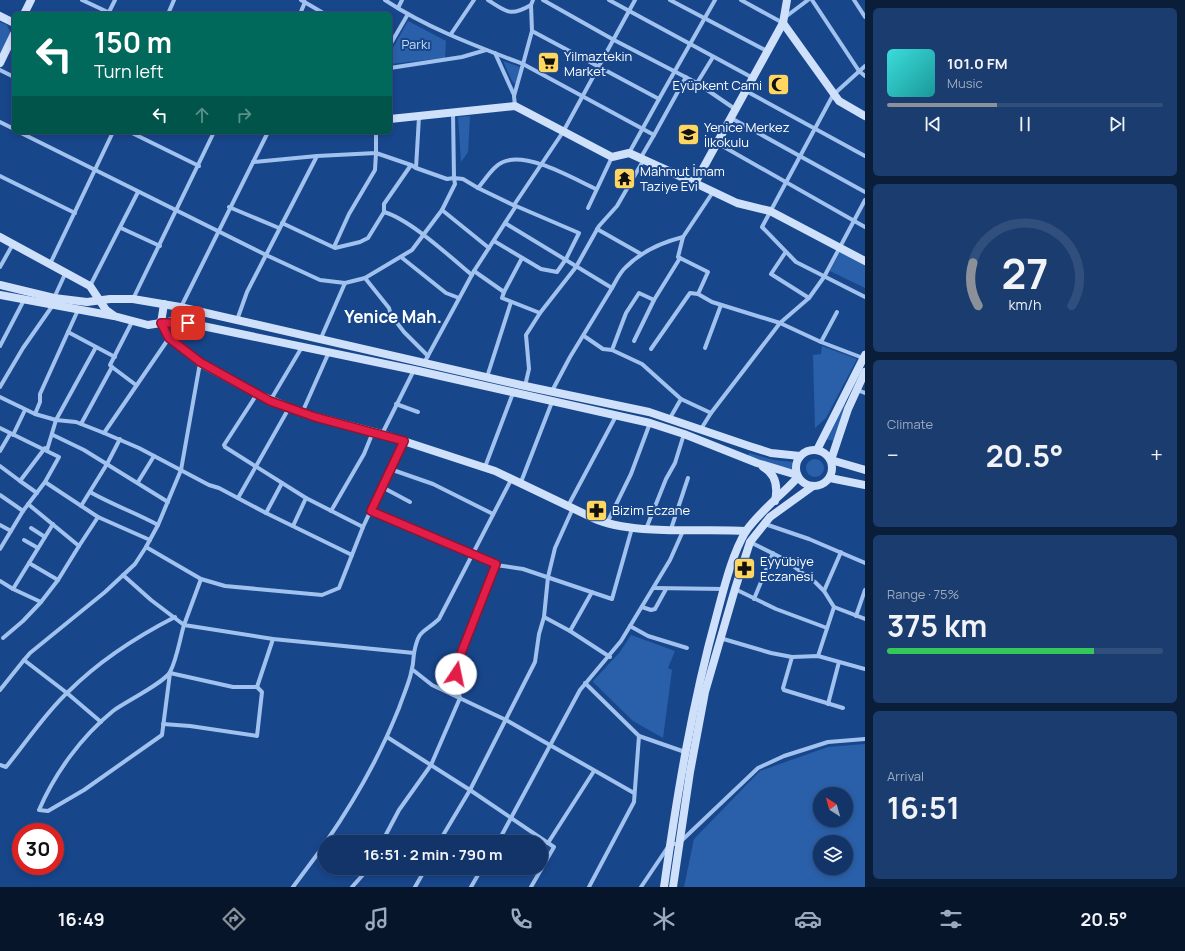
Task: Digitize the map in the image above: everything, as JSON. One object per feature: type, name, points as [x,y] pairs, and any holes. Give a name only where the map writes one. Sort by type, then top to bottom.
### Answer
[{"type":"main road","points":[[25,12],[31,0]]},
{"type":"main road","points":[[694,182],[768,51],[783,21],[787,0]]},
{"type":"main road","points":[[0,16],[12,22]]},
{"type":"main road","points":[[783,21],[833,95],[839,101],[865,116]]},
{"type":"main road","points":[[0,63],[12,38]]},
{"type":"main road","points":[[392,119],[515,106],[612,157],[629,153],[737,203],[770,211],[865,261]]},
{"type":"main road","points":[[0,237],[90,286],[101,300],[106,310],[114,316]]},
{"type":"main road","points":[[0,285],[79,309],[133,320],[148,325],[161,323],[188,323],[414,370],[650,423],[684,434],[757,463],[798,476]]},
{"type":"main road","points":[[0,295],[24,300],[87,302],[133,299],[180,307],[236,321],[321,338],[357,348],[426,360],[525,386],[614,404],[670,418],[764,450],[800,456]]},
{"type":"main road","points":[[164,304],[161,323],[169,338],[200,362],[270,401],[302,413],[382,434],[485,467],[521,482],[570,507],[607,523],[646,529],[746,531]]},
{"type":"main road","points":[[817,450],[864,357]]},
{"type":"main road","points":[[865,372],[857,389],[831,460],[832,471],[830,478],[821,485],[813,486],[804,483],[798,476],[796,465],[800,456],[809,450],[817,450],[825,453],[831,460],[865,470]]},
{"type":"main road","points":[[757,463],[766,469],[774,478],[777,493],[775,501]]},
{"type":"main road","points":[[673,887],[674,844],[685,752],[704,660],[724,588],[740,542],[746,531],[798,476]]},
{"type":"main road","points":[[830,478],[865,484]]},
{"type":"main road","points":[[664,887],[705,692],[750,542],[763,524],[777,510],[813,486]]},
{"type":"street","points":[[110,12],[114,0]]},
{"type":"street","points":[[169,12],[174,0]]},
{"type":"street","points":[[385,0],[408,14],[451,34],[486,50],[523,64],[584,95],[654,134]]},
{"type":"street","points":[[398,8],[402,0]]},
{"type":"street","points":[[451,34],[474,0]]},
{"type":"street","points":[[488,0],[506,12],[512,13],[518,12],[531,5]]},
{"type":"street","points":[[514,96],[532,31],[531,5],[533,0]]},
{"type":"street","points":[[545,0],[614,40],[675,70],[736,109]]},
{"type":"street","points":[[609,0],[754,78]]},
{"type":"street","points":[[365,278],[389,308],[391,315],[426,360],[473,273],[563,132],[635,0]]},
{"type":"street","points":[[670,0],[768,51]]},
{"type":"street","points":[[629,153],[715,0]]},
{"type":"street","points":[[741,0],[783,21],[808,0]]},
{"type":"street","points":[[812,0],[859,71],[865,76]]},
{"type":"street","points":[[854,0],[865,17]]},
{"type":"street","points":[[85,1],[108,12]]},
{"type":"street","points":[[300,12],[303,1],[322,12]]},
{"type":"street","points":[[392,42],[408,14]]},
{"type":"street","points":[[532,31],[659,99]]},
{"type":"street","points":[[392,68],[462,57],[486,50]]},
{"type":"street","points":[[495,53],[514,96],[515,106]]},
{"type":"street","points":[[697,83],[713,57]]},
{"type":"street","points":[[865,66],[833,95],[762,227],[796,262],[865,297]]},
{"type":"street","points":[[0,70],[12,76]]},
{"type":"street","points":[[525,386],[529,369],[526,335],[540,313],[576,267],[598,229],[617,206],[642,160],[654,134],[686,77]]},
{"type":"street","points":[[746,91],[865,156]]},
{"type":"street","points":[[23,134],[266,255],[320,280],[345,283],[365,278],[412,250],[442,210],[455,184],[453,113]]},
{"type":"street","points":[[416,168],[419,117]]},
{"type":"street","points":[[731,118],[801,155],[865,192]]},
{"type":"street","points":[[0,122],[12,129]]},
{"type":"street","points":[[50,264],[112,134]]},
{"type":"street","points":[[134,134],[199,166]]},
{"type":"street","points":[[133,299],[199,166],[213,134]]},
{"type":"street","points":[[180,307],[267,134]]},
{"type":"street","points":[[334,247],[352,210],[376,170],[376,134]]},
{"type":"street","points":[[717,143],[865,227]]},
{"type":"street","points":[[252,162],[317,156],[376,153],[447,179],[463,179],[515,206],[579,233],[566,259],[557,272],[541,269],[494,241]]},
{"type":"street","points":[[236,321],[247,292],[317,156]]},
{"type":"street","points":[[588,208],[612,157]]},
{"type":"street","points":[[478,188],[496,167],[504,161],[529,160],[542,163],[596,189]]},
{"type":"street","points":[[282,223],[334,247],[355,244],[368,238],[384,212],[384,204],[411,165]]},
{"type":"street","points":[[0,176],[75,213]]},
{"type":"street","points":[[634,341],[654,300],[680,258],[678,257],[683,237],[713,191]]},
{"type":"street","points":[[90,286],[121,228],[138,192]]},
{"type":"street","points":[[701,429],[711,413],[780,323],[809,298],[824,277],[865,200]]},
{"type":"street","points":[[229,207],[280,228]]},
{"type":"street","points":[[442,210],[489,248]]},
{"type":"street","points":[[384,212],[393,215],[473,273],[504,292]]},
{"type":"street","points":[[505,223],[612,288]]},
{"type":"street","points":[[121,228],[160,246]]},
{"type":"street","points":[[598,229],[641,254]]},
{"type":"street","points":[[552,391],[625,267],[641,254],[669,240],[683,237]]},
{"type":"street","points":[[0,267],[13,244]]},
{"type":"street","points":[[785,252],[771,274],[809,298]]},
{"type":"street","points":[[401,257],[446,293],[459,298]]},
{"type":"street","points":[[522,258],[502,298],[540,313]]},
{"type":"street","points":[[680,258],[708,272],[698,294]]},
{"type":"street","points":[[0,387],[23,348],[54,301],[66,272]]},
{"type":"street","points":[[321,338],[345,283]]},
{"type":"street","points":[[650,349],[690,292],[698,294],[721,305],[780,323],[821,342],[864,357]]},
{"type":"street","points":[[612,350],[626,313],[639,293],[654,300]]},
{"type":"street","points":[[0,346],[24,300]]},
{"type":"street","points":[[487,377],[511,302]]},
{"type":"street","points":[[705,348],[721,305]]},
{"type":"street","points":[[35,414],[40,402],[40,394],[62,349],[79,309]]},
{"type":"street","points":[[821,342],[837,312]]},
{"type":"street","points":[[81,424],[112,367],[110,365],[133,320]]},
{"type":"street","points":[[68,332],[114,358]]},
{"type":"street","points":[[584,336],[604,349],[612,350],[642,364],[681,398],[711,413]]},
{"type":"street","points":[[104,433],[169,338]]},
{"type":"street","points":[[270,401],[303,346]]},
{"type":"street","points":[[20,481],[46,449],[53,435],[56,420],[96,347]]},
{"type":"street","points":[[302,413],[329,352]]},
{"type":"street","points":[[0,690],[30,653],[124,575],[135,564],[146,547],[158,525],[181,470],[200,362]]},
{"type":"street","points":[[112,367],[136,385]]},
{"type":"street","points":[[382,434],[414,370]]},
{"type":"street","points":[[857,389],[865,393]]},
{"type":"street","points":[[485,467],[513,393]]},
{"type":"street","points":[[257,394],[224,445],[306,498],[363,527]]},
{"type":"street","points":[[0,397],[35,414],[56,420],[81,424],[120,439],[209,485],[219,488],[352,555]]},
{"type":"street","points":[[670,418],[681,398]]},
{"type":"street","points":[[521,482],[552,402]]},
{"type":"street","points":[[396,404],[418,412]]},
{"type":"street","points":[[238,498],[289,408]]},
{"type":"street","points":[[0,451],[25,410]]},
{"type":"street","points":[[443,835],[470,790],[534,662],[544,617],[548,577],[555,548],[570,507],[616,416]]},
{"type":"street","points":[[607,523],[631,474],[650,423]]},
{"type":"street","points":[[0,428],[46,449],[59,457],[45,482],[23,511],[0,549]]},
{"type":"street","points":[[331,511],[364,454],[373,432]]},
{"type":"street","points":[[646,529],[666,479],[675,464],[684,434]]},
{"type":"street","points":[[53,435],[108,464],[168,502]]},
{"type":"street","points":[[81,506],[108,464],[120,439]]},
{"type":"street","points":[[146,547],[201,579],[226,586],[322,595],[339,588],[363,527],[404,441]]},
{"type":"street","points":[[138,482],[154,456]]},
{"type":"street","points":[[0,466],[37,493]]},
{"type":"street","points":[[390,469],[433,484],[493,514]]},
{"type":"street","points":[[331,835],[351,806],[387,737],[414,670],[414,653],[417,637],[427,627],[439,619],[512,478]]},
{"type":"street","points":[[671,529],[688,478]]},
{"type":"street","points":[[45,482],[98,517],[150,540]]},
{"type":"street","points":[[266,513],[282,483]]},
{"type":"street","points":[[382,487],[410,502]]},
{"type":"street","points":[[90,492],[124,510],[137,513],[158,525]]},
{"type":"street","points":[[0,496],[23,511]]},
{"type":"street","points":[[292,526],[306,498]]},
{"type":"street","points":[[28,504],[79,546]]},
{"type":"street","points":[[371,511],[496,564],[523,569],[612,599],[632,528]]},
{"type":"street","points":[[1,638],[23,621],[41,602],[58,580],[98,517]]},
{"type":"street","points":[[13,589],[53,524]]},
{"type":"street","points":[[763,524],[841,552],[865,563]]},
{"type":"street","points":[[0,525],[11,531]]},
{"type":"street","points":[[31,528],[45,537]]},
{"type":"street","points":[[502,835],[585,683],[610,657],[630,626],[670,560],[683,529]]},
{"type":"street","points":[[24,540],[38,548]]},
{"type":"street","points":[[750,542],[774,553],[815,582],[824,591],[834,607],[865,619]]},
{"type":"street","points":[[824,591],[841,552]]},
{"type":"street","points":[[754,599],[774,553]]},
{"type":"street","points":[[29,563],[58,580]]},
{"type":"street","points":[[386,835],[399,810],[431,765],[460,698],[456,683],[456,666],[496,564]]},
{"type":"street","points":[[124,575],[151,600],[184,625],[273,639],[414,653]]},
{"type":"street","points":[[163,724],[190,726],[257,736],[262,692],[257,687],[233,687],[170,673],[134,699],[115,710],[78,746],[45,796],[39,810],[48,811],[107,776],[162,735],[163,724],[170,673],[184,625],[201,579]]},
{"type":"street","points":[[0,581],[41,602]]},
{"type":"street","points":[[654,588],[724,588]]},
{"type":"street","points":[[642,607],[655,610],[666,589]]},
{"type":"street","points":[[735,589],[776,610],[827,628]]},
{"type":"street","points":[[856,616],[865,590]]},
{"type":"street","points":[[570,631],[592,592]]},
{"type":"street","points":[[818,656],[834,607]]},
{"type":"street","points":[[544,617],[570,631],[610,657]]},
{"type":"street","points":[[0,765],[6,767],[67,693],[100,664],[148,631],[175,618]]},
{"type":"street","points":[[630,626],[648,636],[687,648]]},
{"type":"street","points":[[720,638],[771,653],[792,657],[818,656],[865,669]]},
{"type":"street","points":[[257,687],[273,639]]},
{"type":"street","points":[[792,657],[783,688],[784,690],[843,708]]},
{"type":"street","points":[[24,660],[67,693],[101,722]]},
{"type":"street","points":[[828,704],[839,662]]},
{"type":"street","points":[[414,670],[432,685],[506,720],[634,793]]},
{"type":"street","points":[[585,683],[638,736],[685,752]]},
{"type":"street","points":[[589,887],[634,802],[638,736]]},
{"type":"street","points":[[387,737],[536,835]]},
{"type":"street","points":[[641,887],[674,844],[752,773],[764,764],[828,742],[865,740]]},
{"type":"street","points":[[548,857],[554,847],[548,843],[594,771]]},
{"type":"street","points":[[293,887],[318,854]]},
{"type":"street","points":[[352,887],[363,875]]},
{"type":"street","points":[[415,887],[422,875]]},
{"type":"street","points":[[471,887],[478,875]]},
{"type":"street","points":[[531,887],[538,875]]},
{"type":"green space","name":"Parkı","points":[[408,21],[446,41],[445,58],[392,64],[392,49]]},
{"type":"green space","points":[[0,22],[7,25],[11,34],[0,58]]},
{"type":"green space","points":[[503,61],[520,67],[515,84],[512,81]]},
{"type":"green space","points":[[470,116],[468,152],[461,162],[458,117]]},
{"type":"green space","points":[[840,252],[865,265],[865,288],[830,271]]},
{"type":"green space","points":[[822,346],[857,359],[826,418],[815,428],[813,355],[821,354]]},
{"type":"green space","points":[[846,403],[834,441],[825,439],[844,404]]},
{"type":"green space","points":[[749,453],[774,460],[793,462],[794,464],[792,469],[790,469],[748,457]]},
{"type":"green space","points":[[811,459],[819,459],[824,464],[822,475],[819,477],[811,477],[806,472],[806,464]]},
{"type":"green space","points":[[631,635],[675,651],[668,668],[672,670],[663,738],[633,721],[593,681],[620,652]]},
{"type":"green space","points":[[865,744],[865,887],[684,887],[694,839],[760,771],[828,747]]},
{"type":"place","name":"Yilmaztekin Market","points":[[548,63]]},
{"type":"place","name":"Eyüpkent Cami","points":[[778,85]]},
{"type":"place","name":"Yenice Merkez İlkokulu","points":[[689,134]]},
{"type":"place","name":"Mahmut İmam Taziye Evi","points":[[625,178]]},
{"type":"place","name":"Bizim Eczane","points":[[597,510]]},
{"type":"place","name":"Eyyübiye Eczanesi","points":[[744,568]]},
{"type":"district","name":"Yenice Mah.","points":[[393,317]]},
{"type":"route","points":[[188,323],[161,323],[169,338],[200,362],[257,394],[270,401],[315,417],[404,441],[371,511],[496,564],[473,618],[456,666],[456,674]]}]
